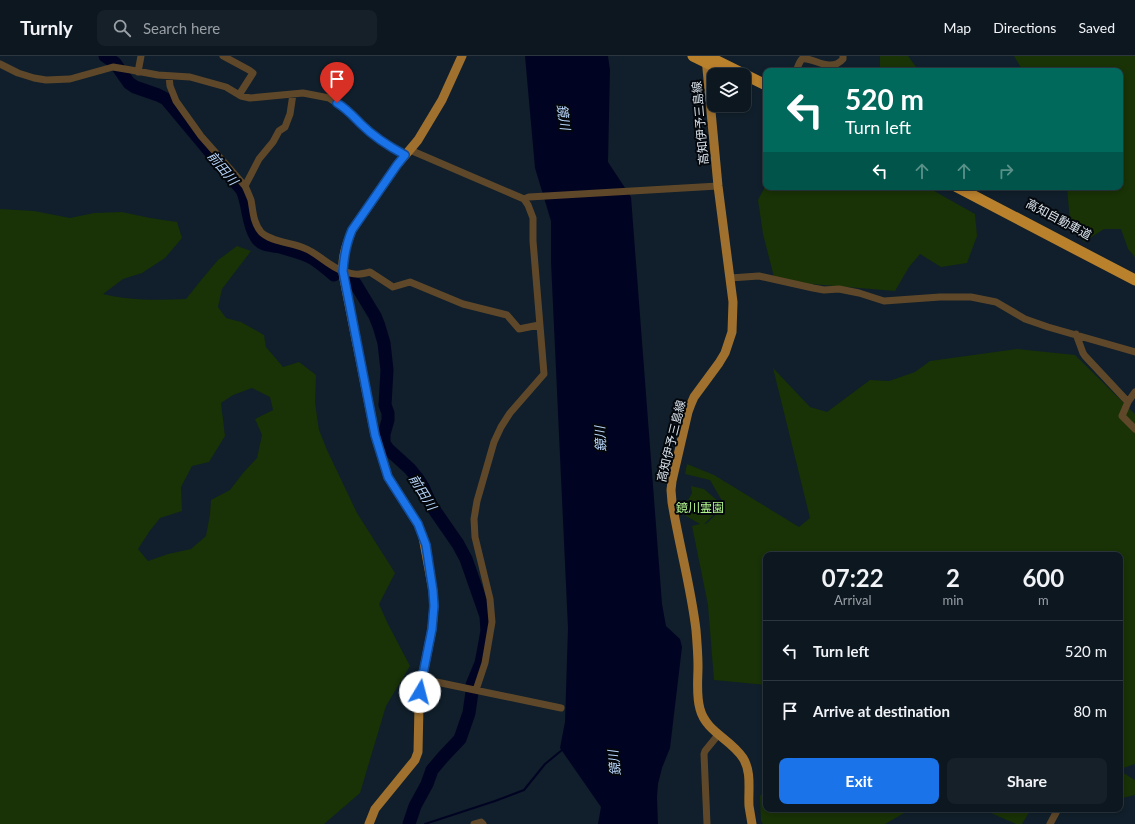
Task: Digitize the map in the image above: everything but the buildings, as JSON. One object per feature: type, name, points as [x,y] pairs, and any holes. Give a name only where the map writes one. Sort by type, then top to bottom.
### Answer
[{"type":"highway","points":[[693,56],[718,68]]},
{"type":"highway","points":[[707,56],[763,84]]},
{"type":"highway","points":[[751,84],[763,90]]},
{"type":"highway","points":[[963,190],[1135,280]]},
{"type":"highway","name":"高知自動車道","points":[[976,190],[1135,274]]},
{"type":"main road","points":[[369,824],[375,809],[415,760],[418,752],[419,706],[422,679],[432,629],[434,606],[426,545],[418,524],[388,477],[382,462],[375,435],[343,271],[344,258],[347,242],[352,230],[397,165],[418,140],[442,100],[462,56]]},
{"type":"main road","name":"高知伊予三島線","points":[[707,56],[718,186],[733,302],[732,332],[722,358],[712,374],[694,397],[688,412],[671,490],[696,628],[698,645],[699,707],[710,728],[744,759],[748,777],[749,806],[752,824]]},
{"type":"street","points":[[135,71],[141,56]]},
{"type":"street","points":[[223,56],[253,72],[239,95]]},
{"type":"street","points":[[797,68],[801,60],[805,57],[810,56],[834,65],[840,63],[843,56]]},
{"type":"street","points":[[0,64],[18,73],[46,80],[70,79],[113,67],[169,76],[190,77],[226,87],[239,95],[250,98],[303,93],[329,98],[346,108],[362,125],[377,137],[407,152],[526,198],[718,186]]},
{"type":"street","points":[[169,76],[170,86],[176,101],[200,136],[245,186],[249,194],[257,226],[261,232],[273,238],[304,248],[328,264],[343,271],[358,275],[370,272],[393,287],[410,282],[463,304],[507,315],[519,329],[540,325]]},
{"type":"street","points":[[245,186],[259,159],[273,142],[278,131],[285,126],[290,114],[293,94]]},
{"type":"street","points":[[476,690],[485,663],[492,622],[490,599],[475,537],[474,519],[477,501],[494,442],[501,427],[510,413],[544,374],[533,241],[533,218],[526,198]]},
{"type":"street","points":[[730,278],[759,276],[824,290],[839,289],[859,293],[884,301],[940,297],[971,297],[996,302],[1025,319],[1135,352]]},
{"type":"street","points":[[1076,334],[1082,353],[1128,402]]},
{"type":"street","points":[[1135,392],[1128,402],[1122,416],[1135,429]]},
{"type":"street","points":[[422,679],[561,708]]},
{"type":"street","points":[[707,824],[704,754],[718,735]]},
{"type":"street","points":[[1050,824],[1056,812]]},
{"type":"street","points":[[474,824],[481,822],[483,824]]},
{"type":"green space","points":[[880,56],[908,56],[917,68],[879,68]]},
{"type":"green space","points":[[1014,56],[1135,56],[1135,257],[1128,249],[1121,229],[1104,229],[1084,242],[1070,222],[1067,190],[1123,190],[1123,68],[1021,68]]},
{"type":"green space","points":[[763,190],[932,190],[975,214],[977,236],[967,263],[941,267],[920,254],[909,267],[895,291],[775,281],[763,234],[758,200]]},
{"type":"green space","points":[[0,209],[34,211],[70,218],[94,213],[122,212],[177,222],[182,238],[165,258],[142,273],[123,279],[103,294],[134,299],[186,299],[218,260],[237,246],[251,251],[222,289],[218,307],[226,318],[241,322],[264,335],[266,347],[283,367],[299,362],[316,375],[315,403],[319,430],[357,513],[395,573],[379,604],[410,666],[386,706],[360,793],[324,824],[0,824]],"holes":[[[252,388],[270,397],[273,410],[255,419],[262,435],[257,458],[230,490],[211,500],[206,536],[191,549],[168,554],[148,561],[138,549],[160,518],[182,511],[181,487],[192,466],[209,462],[225,436],[221,403],[233,395]]]},
{"type":"green space","name":"鏡川霊園","points":[[1017,349],[1075,355],[1135,414],[1135,764],[1123,768],[1123,552],[763,552],[763,685],[714,680],[708,605],[692,526],[700,524],[681,513],[692,493],[691,486],[704,489],[720,503],[721,508],[704,524],[725,506],[710,480],[685,474],[687,464],[714,475],[799,527],[810,518],[773,368],[810,407],[827,412],[870,380],[889,381],[915,372],[930,361]]},
{"type":"green space","points":[[1123,773],[1135,780],[1135,795],[1123,798]]},
{"type":"green space","points":[[763,792],[763,812],[906,812],[885,824],[763,824],[761,821],[760,796]]},
{"type":"green space","points":[[989,812],[1029,812],[1022,824],[1016,824]]},
{"type":"water","name":"鏡川","points":[[525,56],[608,56],[610,70],[608,162],[631,197],[662,604],[666,626],[680,639],[682,647],[670,748],[662,768],[658,784],[658,824],[598,824],[601,807],[560,748],[565,722],[568,628],[551,262],[551,221],[535,168]]},
{"type":"waterway","name":"前田川","points":[[105,56],[115,63],[129,83],[135,87],[166,99],[242,190],[253,232],[260,242],[308,256],[334,275]]},
{"type":"waterway","name":"前田川","points":[[350,280],[355,283],[375,316],[384,343],[387,370],[385,405],[388,413],[384,443],[388,449],[410,469],[418,479],[431,505],[458,544],[466,559],[486,616],[487,631],[481,663],[472,685]]},
{"type":"waterway","name":"前田川","points":[[409,824],[415,806],[427,784],[432,770],[460,739],[469,713],[472,692]]},
{"type":"waterway","points":[[425,824],[524,790],[545,764],[562,750]]},
{"type":"route","points":[[337,103],[346,108],[362,125],[377,137],[405,155],[352,230],[347,242],[343,271],[375,435],[382,462],[388,477],[418,524],[426,545],[434,606],[432,629],[420,692]]}]
